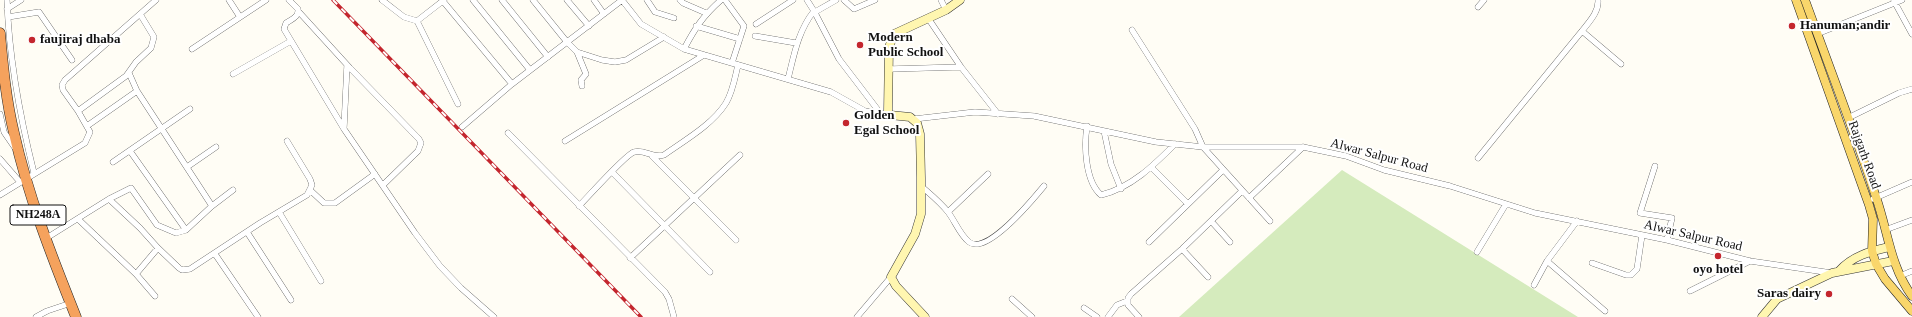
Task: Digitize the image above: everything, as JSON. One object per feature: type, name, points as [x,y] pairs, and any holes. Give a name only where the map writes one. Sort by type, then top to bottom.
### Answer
[{"type":"highway","name":"NH248A","points":[[0,33],[4,112],[19,154],[23,180],[76,317]]},
{"type":"main road","name":"Rajgarh Road","points":[[1796,0],[1873,219],[1872,251],[1876,264],[1885,279],[1912,311]]},
{"type":"main road","name":"Rajgarh Road","points":[[1805,0],[1877,198],[1893,261],[1912,296]]},
{"type":"street","points":[[7,0],[21,119],[34,174]]},
{"type":"street","points":[[7,10],[21,0]]},
{"type":"street","points":[[0,195],[85,143],[90,132],[88,126],[63,90],[62,85],[65,80],[156,0]]},
{"type":"street","points":[[229,0],[240,17]]},
{"type":"street","points":[[192,48],[266,0]]},
{"type":"street","points":[[289,0],[347,65],[414,133],[421,143],[418,151],[383,186]]},
{"type":"street","points":[[382,0],[404,17],[417,21],[458,104]]},
{"type":"street","points":[[417,21],[443,0],[512,84]]},
{"type":"street","points":[[473,0],[530,70]]},
{"type":"street","points":[[502,0],[548,57]]},
{"type":"street","points":[[533,0],[577,52],[586,74],[581,80],[582,86]]},
{"type":"street","points":[[567,0],[589,26]]},
{"type":"street","points":[[594,0],[604,14]]},
{"type":"street","points":[[462,127],[512,84],[622,0],[641,24],[684,49],[831,92],[865,111],[910,117],[917,123],[920,134],[921,214],[916,234],[891,277],[857,317]]},
{"type":"street","points":[[647,0],[656,12],[674,18]]},
{"type":"street","points":[[680,0],[683,3],[706,13]]},
{"type":"street","points":[[684,49],[696,26],[706,13],[721,0]]},
{"type":"street","points":[[579,206],[628,154],[641,151],[652,156],[658,157],[664,155],[698,130],[717,114],[725,104],[731,92],[735,64],[744,26],[725,0]]},
{"type":"street","points":[[756,24],[793,0]]},
{"type":"street","points":[[807,0],[839,59],[881,114]]},
{"type":"street","points":[[788,79],[796,43],[803,26],[814,12],[836,0]]},
{"type":"street","points":[[844,0],[854,9],[876,0]]},
{"type":"street","points":[[941,0],[946,10]]},
{"type":"street","points":[[890,115],[888,112],[890,69],[889,47],[894,34],[946,10],[960,0]]},
{"type":"street","points":[[1478,7],[1484,0]]},
{"type":"street","points":[[1478,158],[1582,31],[1596,12],[1598,0]]},
{"type":"street","points":[[1817,34],[1895,1],[1902,0]]},
{"type":"street","points":[[1895,1],[1912,34]]},
{"type":"street","points":[[8,17],[39,12],[72,60]]},
{"type":"street","points":[[299,12],[297,16],[284,26],[284,29],[344,129],[440,266],[461,288],[494,317]]},
{"type":"street","points":[[78,111],[129,73],[136,62],[151,48],[154,42],[154,37],[140,14]]},
{"type":"street","points":[[928,18],[961,67],[998,114]]},
{"type":"street","points":[[696,26],[740,39]]},
{"type":"street","points":[[1132,30],[1195,129],[1203,148],[1270,221]]},
{"type":"street","points":[[1582,31],[1621,64]]},
{"type":"street","points":[[755,36],[796,43]]},
{"type":"street","points":[[577,52],[615,62],[626,60],[664,37]]},
{"type":"street","points":[[233,74],[291,41]]},
{"type":"street","points":[[565,141],[704,55]]},
{"type":"street","points":[[344,129],[347,65]]},
{"type":"street","points":[[890,69],[961,67]]},
{"type":"street","points":[[129,73],[137,91],[212,206]]},
{"type":"street","points":[[1848,118],[1899,93],[1912,89]]},
{"type":"street","points":[[88,126],[137,91]]},
{"type":"street","points":[[113,162],[190,109]]},
{"type":"street","name":"Alwar Salpur Road","points":[[914,119],[975,112],[1034,116],[1087,126],[1104,131],[1203,148],[1303,147],[1346,156],[1384,170],[1450,186],[1535,213],[1667,240],[1750,261],[1836,272]]},
{"type":"street","points":[[1087,126],[1085,152],[1096,191],[1101,195],[1121,189],[1151,167],[1175,144]]},
{"type":"street","points":[[1104,131],[1111,164],[1121,189]]},
{"type":"street","points":[[508,133],[665,292],[669,299],[674,317]]},
{"type":"street","points":[[109,199],[182,270],[190,269],[307,195],[312,185],[310,179],[287,141]]},
{"type":"street","points":[[187,166],[216,147]]},
{"type":"street","points":[[1249,198],[1303,147]]},
{"type":"street","points":[[130,150],[186,230]]},
{"type":"street","points":[[630,258],[740,155]]},
{"type":"street","points":[[652,156],[736,240]]},
{"type":"street","points":[[0,159],[23,180]]},
{"type":"street","points":[[1655,166],[1640,213],[1672,218],[1667,240]]},
{"type":"street","points":[[1151,167],[1188,204]]},
{"type":"street","points":[[1149,242],[1223,170]]},
{"type":"street","points":[[612,172],[710,272]]},
{"type":"street","points":[[310,190],[324,203],[335,203],[375,174]]},
{"type":"street","points":[[948,212],[988,174]]},
{"type":"street","points":[[1867,200],[1877,198],[1912,182]]},
{"type":"street","points":[[921,186],[948,212],[965,238],[970,243],[976,244],[999,233],[1044,186]]},
{"type":"street","points":[[45,238],[109,199],[131,188],[157,225],[170,232],[181,233],[233,190]]},
{"type":"street","points":[[1108,317],[1117,305],[1127,301],[1131,294],[1182,249],[1242,191]]},
{"type":"street","points":[[1477,252],[1506,204]]},
{"type":"street","points":[[279,212],[321,281]]},
{"type":"street","points":[[78,219],[136,274],[155,296]]},
{"type":"street","points":[[1885,230],[1912,220]]},
{"type":"street","points":[[1211,221],[1230,242]]},
{"type":"street","points":[[1534,285],[1547,261],[1576,221]]},
{"type":"street","points":[[247,232],[291,300]]},
{"type":"street","points":[[1592,263],[1626,275],[1631,275],[1637,269],[1642,235]]},
{"type":"street","points":[[1762,317],[1777,299],[1836,272],[1847,262],[1872,251],[1889,247]]},
{"type":"street","points":[[136,274],[158,248]]},
{"type":"street","points":[[1182,249],[1208,277]]},
{"type":"street","points":[[215,254],[258,317]]},
{"type":"street","points":[[1547,261],[1605,311]]},
{"type":"street","points":[[1690,291],[1750,261]]},
{"type":"street","points":[[1836,272],[1849,271],[1893,261]]},
{"type":"street","points":[[1900,276],[1912,271]]},
{"type":"street","points":[[891,277],[896,286],[925,317]]},
{"type":"street","points":[[1012,298],[1032,317]]},
{"type":"street","points":[[1127,301],[1128,305],[1139,317]]},
{"type":"street","points":[[36,317],[47,310],[71,303]]},
{"type":"street","points":[[1084,308],[1097,317]]},
{"type":"green space","points":[[1342,170],[1578,317],[1179,317]]},
{"type":"railway","points":[[333,0],[641,317]]},
{"type":"place","name":"Hanuman;andir","points":[[1792,26]]},
{"type":"place","name":"faujiraj dhaba","points":[[32,40]]},
{"type":"place","name":"Modern Public School","points":[[860,45]]},
{"type":"place","name":"Golden Egal School","points":[[846,123]]},
{"type":"place","name":"oyo hotel","points":[[1718,256]]},
{"type":"place","name":"Saras dairy","points":[[1829,294]]}]
